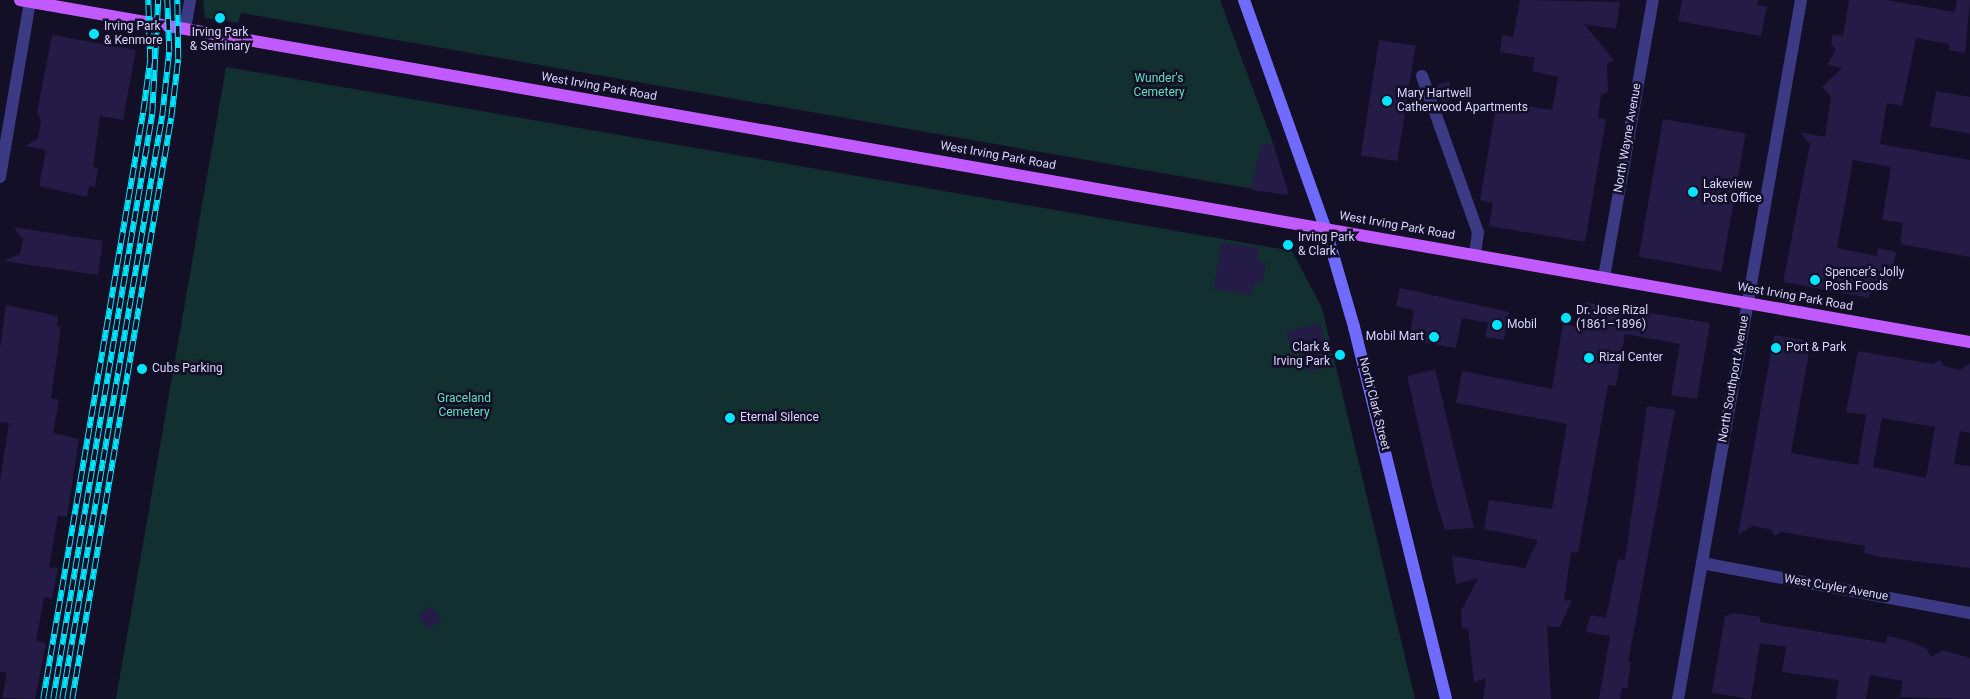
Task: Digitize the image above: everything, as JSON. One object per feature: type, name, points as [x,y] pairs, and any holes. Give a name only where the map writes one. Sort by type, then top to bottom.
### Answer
[{"type":"main road","name":"North Clark Street","points":[[1244,0],[1325,227],[1359,344],[1446,699]]},
{"type":"main road","name":"West Irving Park Road","points":[[25,1],[1325,227],[1970,342]]},
{"type":"street","points":[[185,29],[190,0]]},
{"type":"street","name":"North Wayne Avenue","points":[[1604,277],[1653,0]]},
{"type":"street","name":"North Southport Avenue","points":[[1678,699],[1801,0]]},
{"type":"street","points":[[0,177],[25,1]]},
{"type":"street","points":[[1422,76],[1478,232],[1475,254]]},
{"type":"street","name":"West Cuyler Avenue","points":[[1702,564],[1970,613]]},
{"type":"green space","name":"Wunder's Cemetery","points":[[203,0],[1220,0],[1274,146],[1282,194],[241,13],[238,23],[205,18]]},
{"type":"green space","name":"Graceland Cemetery","points":[[226,67],[1292,251],[1322,308],[1415,699],[116,699]]},
{"type":"building","points":[[1520,0],[1620,2],[1616,29],[1584,24],[1614,60],[1607,64],[1608,92],[1601,95],[1598,118],[1606,119],[1585,242],[1489,226],[1493,203],[1480,200],[1497,101],[1552,110],[1558,77],[1532,71],[1535,58],[1500,52],[1502,35],[1513,37]]},
{"type":"building","points":[[1682,0],[1758,0],[1757,5],[1767,6],[1761,36],[1678,21]]},
{"type":"building","points":[[1849,0],[1886,0],[1955,12],[1957,0],[1970,0],[1965,53],[1949,50],[1949,44],[1916,38],[1902,106],[1887,103],[1880,144],[1970,160],[1970,257],[1900,244],[1903,223],[1882,220],[1891,167],[1853,160],[1837,248],[1877,256],[1878,248],[1896,252],[1889,289],[1871,286],[1869,298],[1783,282],[1810,144],[1800,132],[1825,137],[1831,97],[1822,87],[1842,68],[1827,65],[1836,50],[1831,43],[1833,34],[1843,36]]},
{"type":"building","points":[[52,35],[136,50],[123,120],[100,116],[93,167],[98,168],[95,187],[89,186],[87,197],[39,186],[46,150],[25,146],[38,139],[41,120],[37,113]]},
{"type":"building","name":"Mary Hartwell Catherwood Apartments","points":[[1379,40],[1416,46],[1397,161],[1361,156]]},
{"type":"building","points":[[1449,81],[1455,98],[1442,103],[1436,86]]},
{"type":"building","points":[[1936,91],[1970,97],[1970,134],[1930,126]]},
{"type":"building","name":"Lakeview Post Office","points":[[1663,119],[1746,134],[1721,271],[1639,257]]},
{"type":"building","points":[[1267,143],[1274,146],[1289,195],[1250,190],[1261,145]]},
{"type":"building","points":[[13,227],[103,241],[98,275],[3,261],[20,254],[23,239]]},
{"type":"building","points":[[1221,242],[1259,248],[1257,261],[1266,263],[1263,281],[1253,285],[1252,295],[1214,289]]},
{"type":"building","points":[[1400,288],[1509,312],[1504,340],[1485,337],[1488,323],[1462,318],[1456,348],[1409,340],[1414,310],[1396,306]]},
{"type":"building","points":[[1585,302],[1710,323],[1697,399],[1671,395],[1680,344],[1625,334],[1616,386],[1608,385],[1578,553],[1571,552],[1564,601],[1572,599],[1560,627],[1547,626],[1551,699],[1483,699],[1486,678],[1474,683],[1468,629],[1462,628],[1461,611],[1478,578],[1456,584],[1452,556],[1525,568],[1538,540],[1484,529],[1489,500],[1552,509],[1567,424],[1456,403],[1462,371],[1552,389],[1563,324],[1581,327]]},
{"type":"building","points":[[6,305],[58,316],[57,326],[61,327],[51,398],[59,400],[53,433],[79,439],[67,517],[58,516],[49,567],[58,568],[52,599],[44,597],[36,641],[46,643],[35,699],[2,698],[7,673],[0,672],[0,481],[9,423],[0,422],[0,349]]},
{"type":"building","points":[[1320,323],[1331,366],[1308,371],[1303,352],[1293,355],[1286,331]]},
{"type":"building","points":[[1774,335],[1811,341],[1791,453],[1858,465],[1866,415],[1846,412],[1858,351],[1933,364],[1940,360],[1944,366],[1960,370],[1970,363],[1970,433],[1960,431],[1954,464],[1970,466],[1970,568],[1881,557],[1864,553],[1865,546],[1781,532],[1775,536],[1772,530],[1752,526],[1738,535]],"holes":[[[1882,418],[1935,427],[1926,478],[1873,467]]]},
{"type":"building","points":[[1435,369],[1474,528],[1445,530],[1435,498],[1407,376]]},
{"type":"building","points":[[1647,406],[1675,410],[1628,662],[1631,662],[1627,689],[1622,688],[1620,699],[1599,699],[1610,636],[1586,632],[1590,615],[1606,618],[1618,559],[1625,560]]},
{"type":"building","points":[[432,606],[441,620],[428,629],[419,615]]},
{"type":"building","points":[[1734,613],[1760,617],[1760,622],[1886,643],[1887,636],[1906,640],[1926,648],[1931,657],[1943,650],[1970,658],[1970,699],[1900,697],[1903,681],[1870,675],[1866,699],[1836,699],[1839,680],[1782,672],[1786,647],[1760,643],[1751,699],[1712,693],[1725,616]]},
{"type":"railway","points":[[43,699],[143,112],[150,60],[148,0]]},
{"type":"railway","points":[[53,699],[152,114],[158,0]]},
{"type":"railway","points":[[62,699],[162,116],[169,52],[167,0]]},
{"type":"railway","points":[[72,699],[171,118],[178,59],[177,0]]},
{"type":"place","name":"Irving Park & Seminary","points":[[220,18]]},
{"type":"place","name":"Irving Park & Kenmore","points":[[94,34]]},
{"type":"place","name":"Mary Hartwell Catherwood Apartments","points":[[1387,101]]},
{"type":"place","name":"Lakeview Post Office","points":[[1693,192]]},
{"type":"place","name":"Irving Park & Clark","points":[[1288,245]]},
{"type":"place","name":"Spencer's Jolly Posh Foods","points":[[1815,280]]},
{"type":"place","name":"Dr. Jose Rizal (1861–1896)","points":[[1566,318]]},
{"type":"place","name":"Mobil","points":[[1497,325]]},
{"type":"place","name":"Mobil Mart","points":[[1434,337]]},
{"type":"place","name":"Port & Park","points":[[1776,348]]},
{"type":"place","name":"Clark & Irving Park","points":[[1340,355]]},
{"type":"place","name":"Rizal Center","points":[[1589,358]]},
{"type":"place","name":"Cubs Parking","points":[[142,369]]},
{"type":"place","name":"Eternal Silence","points":[[730,418]]}]
